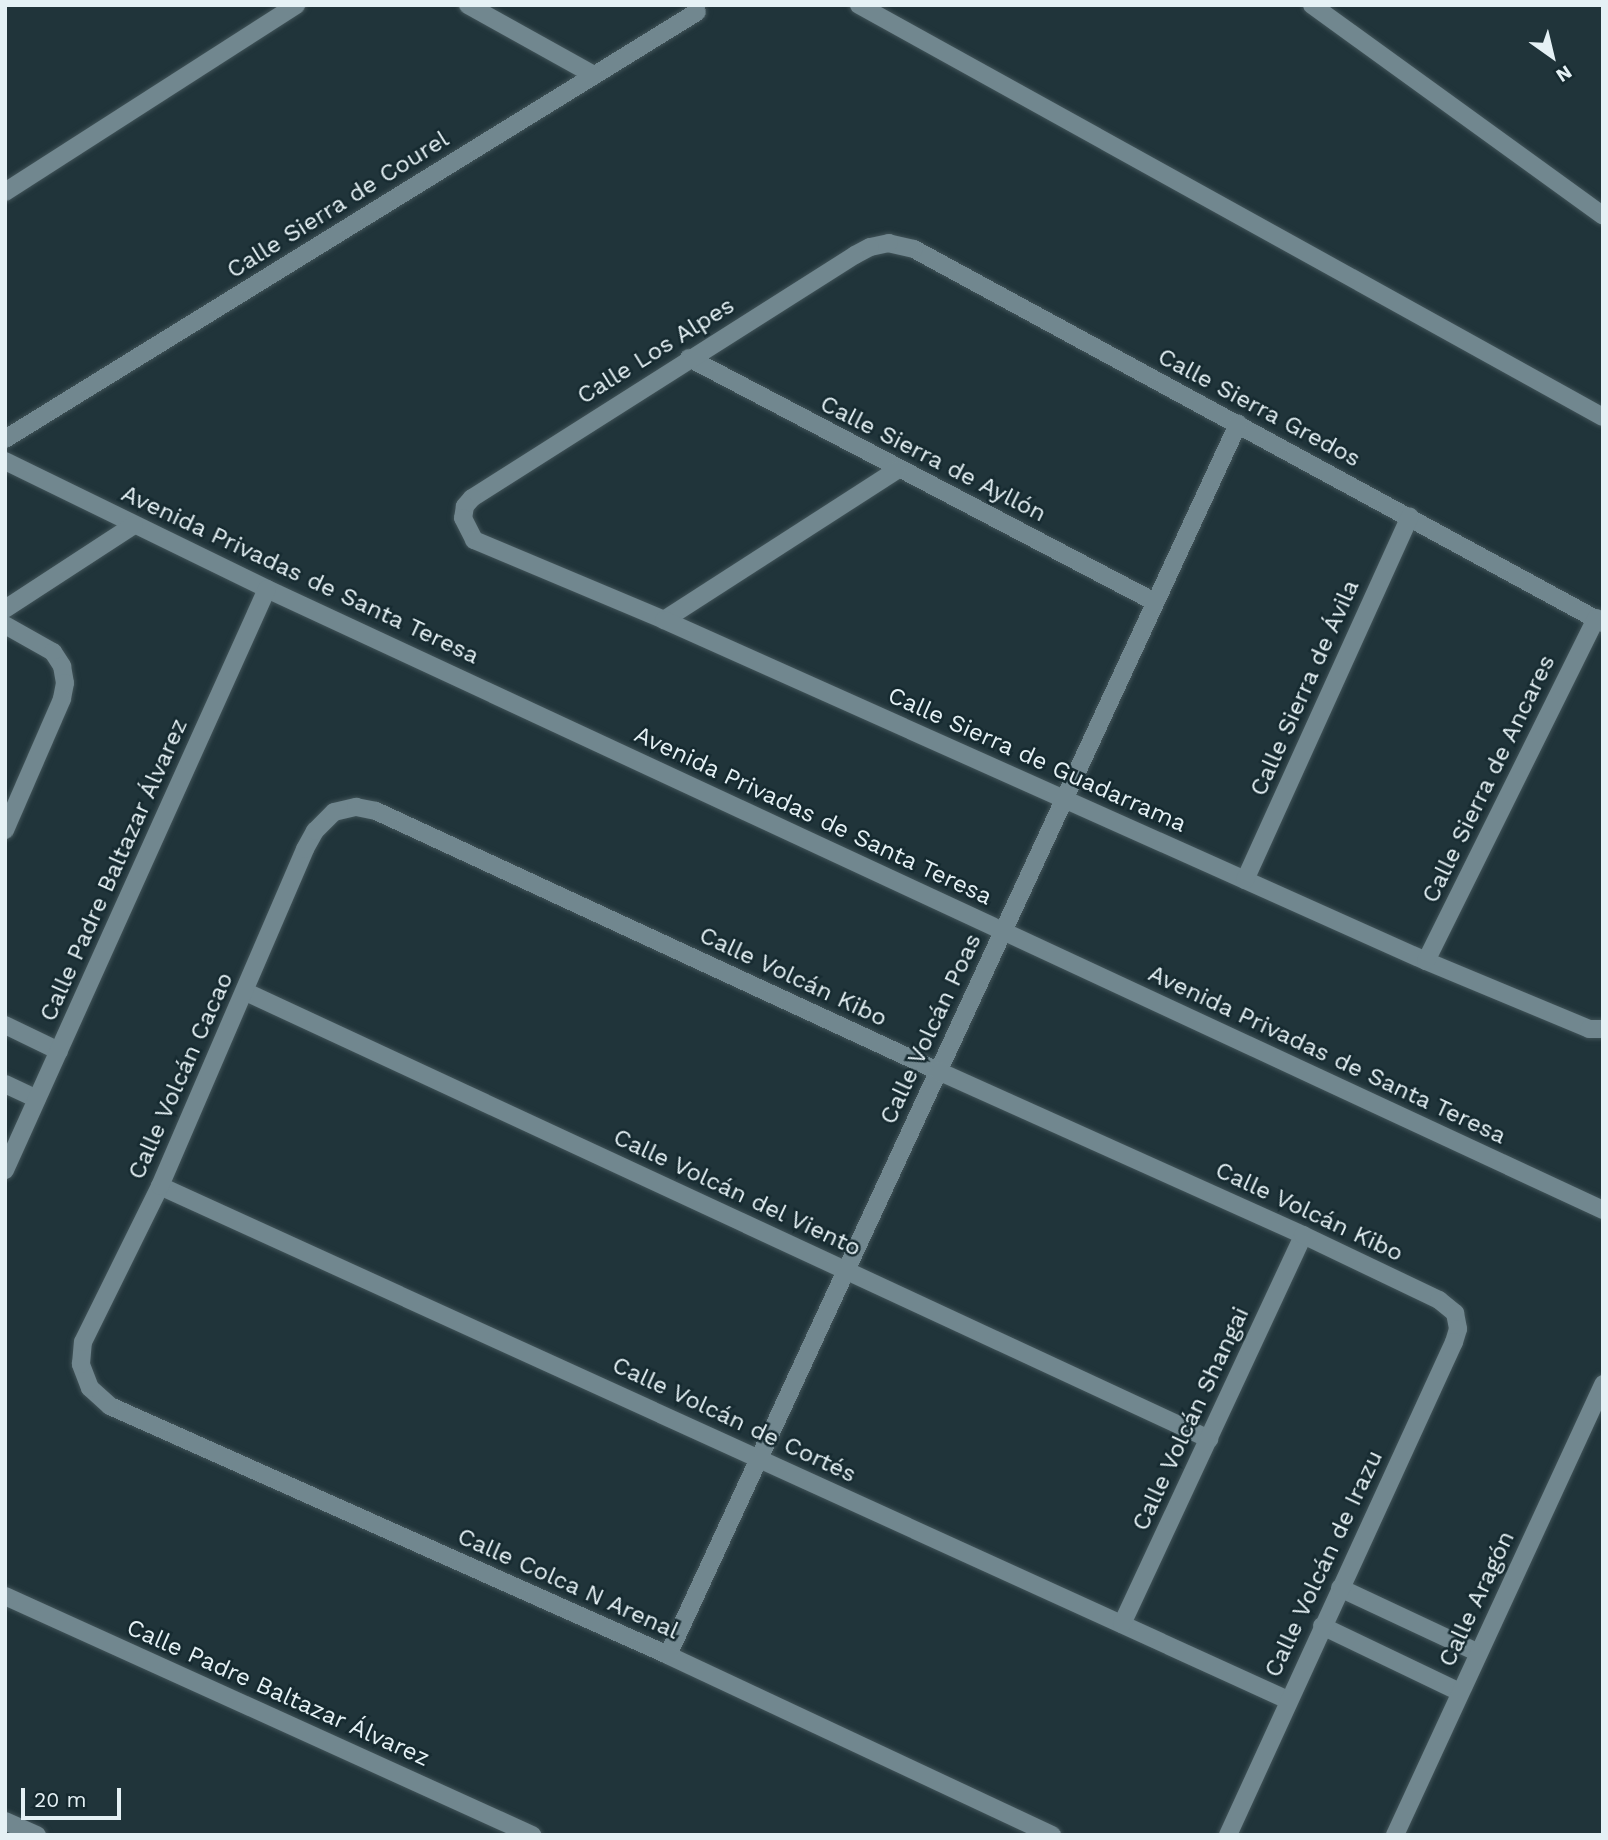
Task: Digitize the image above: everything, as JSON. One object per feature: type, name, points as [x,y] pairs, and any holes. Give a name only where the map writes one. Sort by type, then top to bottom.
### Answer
[{"type":"street","points":[[5,192],[296,5]]},
{"type":"street","points":[[468,5],[594,75]]},
{"type":"street","points":[[859,5],[1603,417]]},
{"type":"street","points":[[1312,5],[1443,103],[1603,216]]},
{"type":"street","name":"Calle Sierra de Courel","points":[[5,439],[697,12]]},
{"type":"street","name":"Calle Los Alpes","points":[[463,518],[465,506],[472,498],[855,255],[870,247],[889,243]]},
{"type":"street","name":"Calle Sierra Gredos","points":[[889,243],[914,249],[1600,621]]},
{"type":"street","name":"Calle Sierra de Ayllón","points":[[689,358],[897,470],[1154,602]]},
{"type":"street","name":"Calle Volcán Poas","points":[[668,1655],[1238,424]]},
{"type":"street","name":"Avenida Privadas de Santa Teresa","points":[[5,461],[267,589],[1603,1210]]},
{"type":"street","points":[[664,620],[897,470]]},
{"type":"street","name":"Calle Sierra de Ávila","points":[[1245,880],[1410,517]]},
{"type":"street","name":"Calle Sierra de Guadarrama","points":[[463,518],[474,540],[664,620],[1426,961],[1589,1030],[1603,1029]]},
{"type":"street","points":[[5,609],[134,525]]},
{"type":"street","name":"Calle Padre Baltazar Álvarez","points":[[5,1170],[267,589]]},
{"type":"street","name":"Calle Sierra de Ancares","points":[[1426,961],[1600,621]]},
{"type":"street","points":[[5,625],[37,640],[53,652],[62,666],[65,683],[62,699],[5,830]]},
{"type":"street","name":"Calle Volcán Kibo","points":[[334,811],[356,807],[376,811],[938,1071],[1303,1235],[1439,1300],[1455,1313]]},
{"type":"street","name":"Calle Volcán Cacao","points":[[81,1364],[83,1342],[160,1186],[246,992],[305,849],[315,831],[334,811]]},
{"type":"street","name":"Calle Volcán del Viento","points":[[246,992],[1209,1439]]},
{"type":"street","points":[[5,1025],[59,1051]]},
{"type":"street","points":[[5,1084],[37,1100]]},
{"type":"street","name":"Calle Volcán de Cortés","points":[[160,1186],[1288,1700]]},
{"type":"street","name":"Calle Volcán Shangai","points":[[1122,1624],[1303,1235]]},
{"type":"street","name":"Calle Volcán de Irazu","points":[[1228,1835],[1454,1342],[1458,1329],[1455,1313]]},
{"type":"street","name":"Calle Colca N Arenal","points":[[81,1364],[90,1388],[110,1406],[668,1655],[1052,1835]]},
{"type":"street","name":"Calle Aragón","points":[[1395,1835],[1603,1384]]},
{"type":"street","points":[[1340,1588],[1479,1653]]},
{"type":"street","name":"Calle Padre Baltazar Álvarez","points":[[5,1597],[531,1835]]},
{"type":"street","points":[[1322,1626],[1460,1692]]},
{"type":"street","points":[[5,1821],[37,1835]]}]
